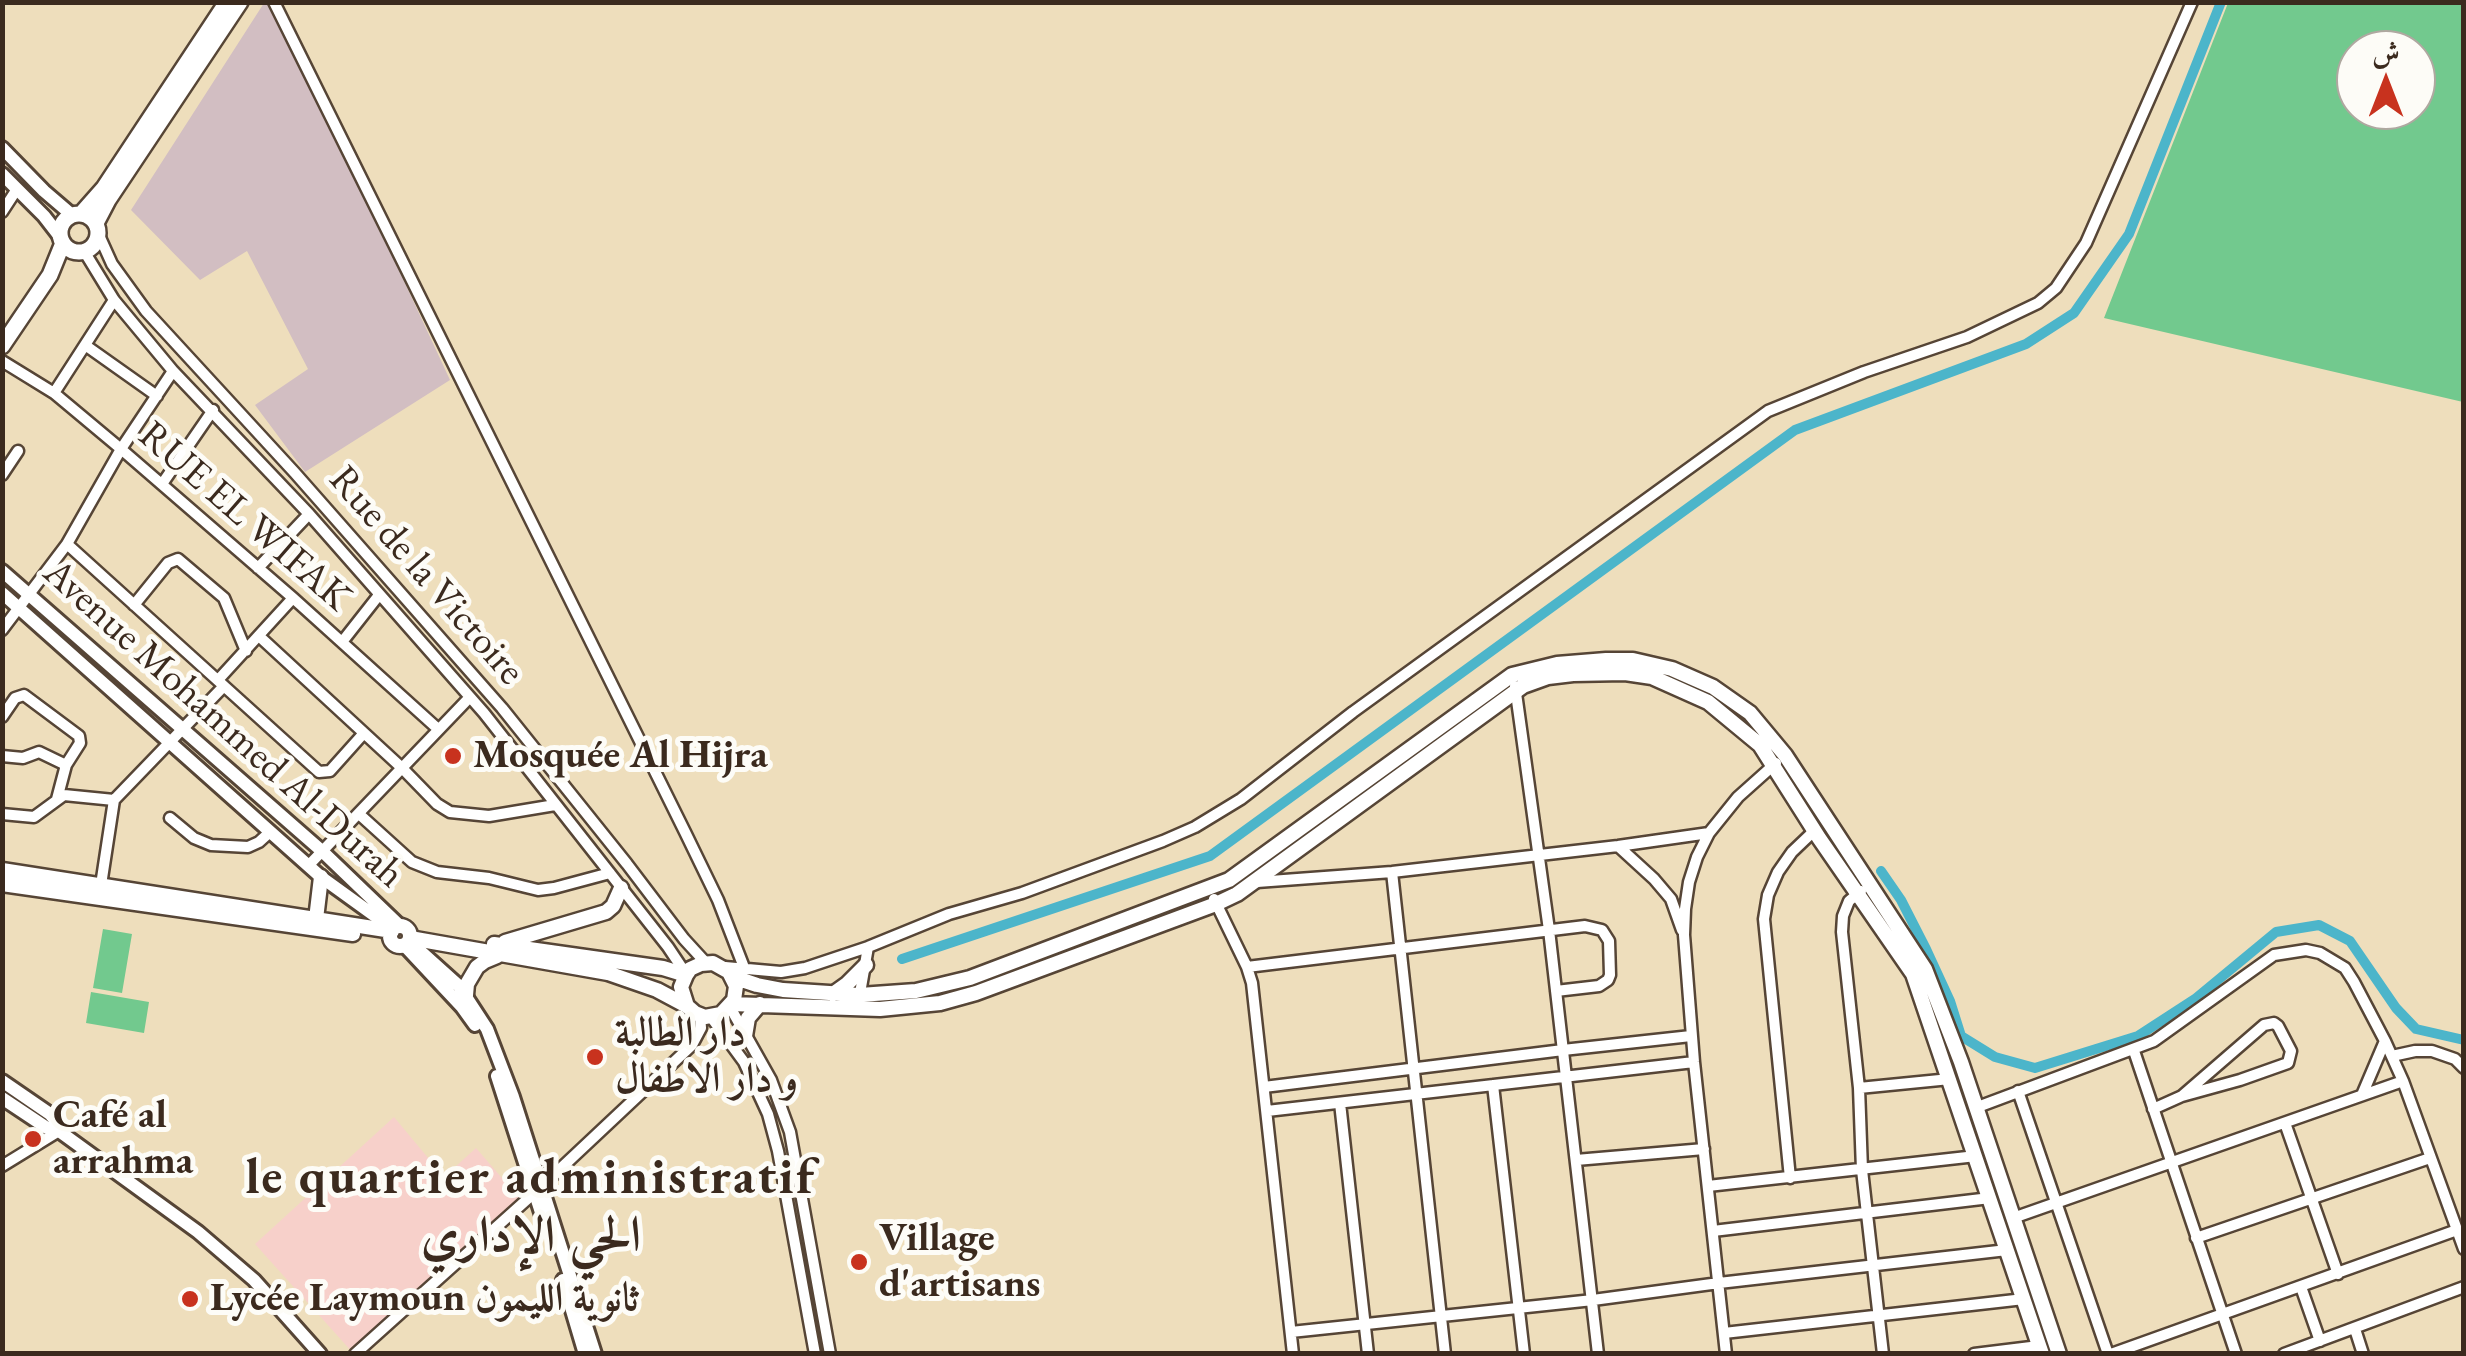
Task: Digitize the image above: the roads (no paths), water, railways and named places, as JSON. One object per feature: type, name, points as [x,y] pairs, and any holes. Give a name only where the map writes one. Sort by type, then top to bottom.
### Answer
[{"type":"highway","points":[[202,50],[227,2]]},
{"type":"highway","points":[[44,285],[94,244],[97,228],[126,165],[202,50],[240,2]]},
{"type":"highway","points":[[2,346],[44,285],[62,241],[63,222],[98,195],[126,165]]},
{"type":"highway","points":[[77,214],[87,215],[97,228]]},
{"type":"highway","points":[[62,241],[70,250],[82,251]]},
{"type":"main road","points":[[687,1006],[682,994],[686,974],[706,962],[770,988],[832,994],[858,1002],[954,983],[1209,889],[1239,874],[1496,684],[1563,675],[1625,672],[1652,676],[1719,709],[1780,760],[1864,890],[1912,974],[2041,1350]]},
{"type":"main road","points":[[731,1006],[858,1002],[922,1006],[958,998],[1216,904],[1257,882],[1514,682]]},
{"type":"main road","points":[[1780,760],[1814,831],[1925,969],[1961,1062],[2058,1354]]},
{"type":"main road","points":[[2,870],[401,935]]},
{"type":"main road","points":[[316,919],[321,877]]},
{"type":"main road","points":[[2,884],[686,974]]},
{"type":"main road","points":[[466,994],[471,975],[485,960],[501,950],[606,912],[622,888]]},
{"type":"main road","points":[[501,950],[625,978],[705,1016],[722,1014],[731,1006],[736,990],[734,971]]},
{"type":"main road","points":[[832,994],[866,965]]},
{"type":"main road","points":[[745,1036],[748,1018],[760,1004]]},
{"type":"street","points":[[274,2],[718,900],[734,971],[780,972],[868,947],[949,914],[1022,893],[1195,827],[1241,799],[1353,712],[1768,411],[1967,336],[2038,303],[2056,288],[2086,243],[2192,2]]},
{"type":"street","points":[[2,148],[44,192],[77,214]]},
{"type":"street","points":[[2,174],[44,216],[62,241]]},
{"type":"street","points":[[2,212],[16,189]]},
{"type":"street","name":"Rue de la Victoire","points":[[97,228],[112,264],[161,328],[502,708],[706,962]]},
{"type":"street","name":"Rue de la Victoire","points":[[82,251],[114,300],[172,370],[308,514],[470,697],[686,974]]},
{"type":"street","points":[[54,393],[114,300]]},
{"type":"street","points":[[85,345],[157,396]]},
{"type":"street","name":"RUE EL WIFAK","points":[[2,362],[54,393],[121,449],[438,729]]},
{"type":"street","points":[[2,630],[67,544],[172,370]]},
{"type":"street","points":[[162,484],[212,410]]},
{"type":"street","points":[[2,475],[18,451]]},
{"type":"street","points":[[258,568],[308,514]]},
{"type":"street","points":[[67,544],[322,773],[330,771],[364,733]]},
{"type":"street","points":[[134,606],[168,562],[178,559],[224,598],[246,651]]},
{"type":"street","name":"Avenue Mohammed Al-Durah","points":[[2,570],[322,852],[462,1006],[478,1032],[502,1091],[595,1354]]},
{"type":"street","name":"Avenue Mohammed Al-Durah","points":[[2,593],[308,866],[440,966],[466,994],[500,1058],[586,1354]]},
{"type":"street","points":[[342,642],[379,595]]},
{"type":"street","points":[[100,885],[114,800],[183,728],[293,598]]},
{"type":"street","points":[[260,637],[436,804],[450,812],[490,816],[555,805]]},
{"type":"street","points":[[1514,682],[1550,930],[1598,1354]]},
{"type":"street","points":[[2,717],[18,695],[28,697],[79,736],[79,746],[66,765],[57,799]]},
{"type":"street","points":[[308,866],[470,697]]},
{"type":"street","points":[[2,756],[22,758],[39,752],[66,765]]},
{"type":"street","points":[[1726,1354],[1691,1036],[1685,908],[1689,882],[1710,833],[1738,798],[1780,760]]},
{"type":"street","points":[[2,814],[34,817],[67,795],[114,800]]},
{"type":"street","points":[[360,814],[412,862],[437,872],[489,878],[538,890],[610,873]]},
{"type":"street","points":[[170,818],[194,838],[211,844],[248,846],[270,832]]},
{"type":"street","points":[[1790,1178],[1764,919],[1768,895],[1778,872],[1814,831]]},
{"type":"street","points":[[1257,882],[1392,872],[1710,833]]},
{"type":"street","points":[[1618,846],[1670,899],[1684,935]]},
{"type":"street","points":[[1392,872],[1444,1354]]},
{"type":"street","points":[[1209,889],[1252,984],[1293,1354]]},
{"type":"street","points":[[1864,890],[1848,900],[1842,932],[1859,1088],[1862,1170],[1883,1354]]},
{"type":"street","points":[[1247,966],[1550,930],[1594,926],[1602,930],[1609,941],[1608,980],[1598,986],[1556,992]]},
{"type":"street","points":[[858,1002],[868,947]]},
{"type":"street","points":[[1975,1108],[2134,1050],[2170,1032],[2274,955],[2306,950],[2320,953],[2345,968],[2385,1041],[2464,1248]]},
{"type":"street","points":[[731,1006],[770,1080],[790,1132],[830,1354]]},
{"type":"street","points":[[354,1354],[692,1045],[705,1016],[724,1033],[744,1062],[768,1114],[814,1354]]},
{"type":"street","points":[[2154,1109],[2182,1096],[2288,1064],[2291,1051],[2278,1026],[2264,1024],[2182,1096]]},
{"type":"street","points":[[1264,1087],[1691,1036]]},
{"type":"street","points":[[2361,1096],[2385,1041]]},
{"type":"street","points":[[2134,1050],[2236,1354]]},
{"type":"street","points":[[2392,1056],[2432,1051],[2455,1059],[2464,1068]]},
{"type":"street","points":[[1267,1110],[1694,1062]]},
{"type":"street","points":[[1859,1088],[1950,1079]]},
{"type":"street","points":[[2,1081],[50,1114],[59,1131]]},
{"type":"street","points":[[2012,1218],[2403,1081]]},
{"type":"street","points":[[1493,1085],[1524,1354]]},
{"type":"street","points":[[2018,1091],[2109,1354],[2457,1230]]},
{"type":"street","points":[[2,1098],[59,1131],[217,1247],[271,1297],[320,1354]]},
{"type":"street","points":[[1340,1104],[1368,1354]]},
{"type":"street","points":[[2285,1123],[2338,1274]]},
{"type":"street","points":[[6,1160],[59,1131]]},
{"type":"street","points":[[1576,1160],[1704,1150]]},
{"type":"street","points":[[1708,1186],[1976,1156]]},
{"type":"street","points":[[2196,1238],[2430,1158]]},
{"type":"street","points":[[1713,1231],[1990,1198]]},
{"type":"street","points":[[1291,1332],[2008,1250]]},
{"type":"street","points":[[2302,1287],[2320,1341]]},
{"type":"street","points":[[2284,1354],[2464,1287]]},
{"type":"street","points":[[1724,1333],[2024,1299]]},
{"type":"street","points":[[2354,1329],[2363,1354]]},
{"type":"street","points":[[1974,1354],[2041,1350]]},
{"type":"waterway","points":[[902,959],[1210,856],[1795,430],[2026,344],[2074,313],[2129,234],[2221,2]]},
{"type":"waterway","points":[[1881,871],[1926,949],[1961,1036],[1995,1057],[2035,1068],[2138,1036],[2195,999],[2276,932],[2319,925],[2350,941],[2396,1008],[2416,1029],[2464,1040]]},
{"type":"place","name":"Mosquée Al Hijra","points":[[453,756]]},
{"type":"place","name":"دار الطالبة و دار الاطفال","points":[[595,1057]]},
{"type":"place","name":"Café al arrahma","points":[[33,1139]]},
{"type":"place","name":"Village d'artisans","points":[[859,1262]]},
{"type":"place","name":"Lycée Laymoun ثانوية الليمون","points":[[190,1299]]},
{"type":"district","name":"le quartier administratif الحي الإداري","points":[[531,1208]]}]
